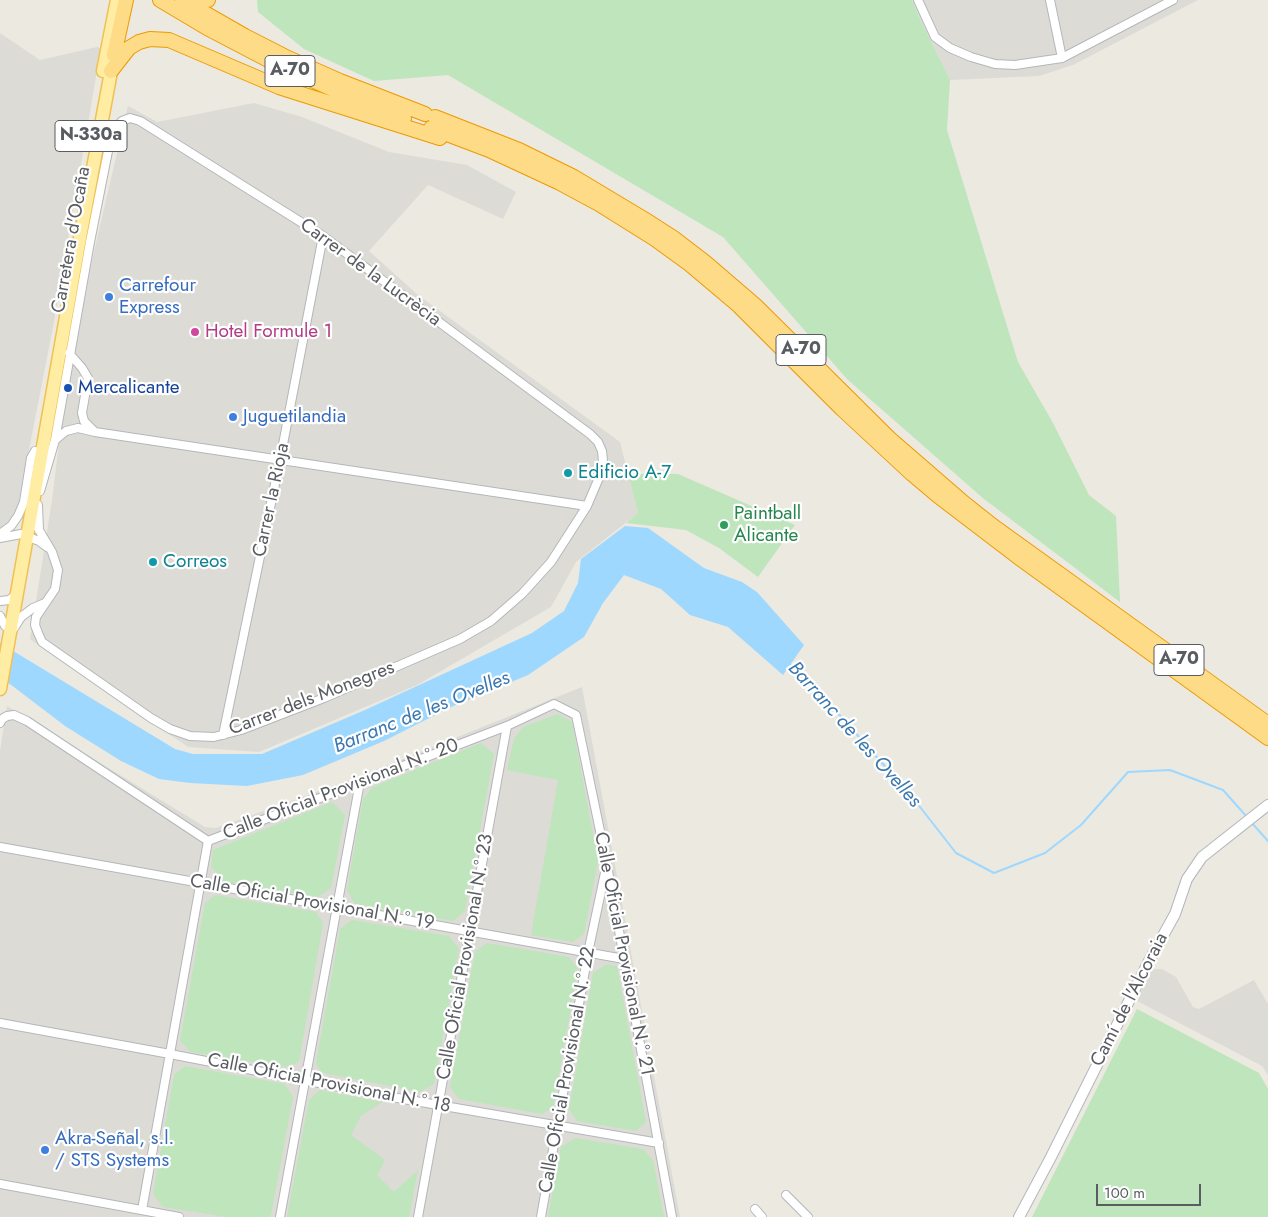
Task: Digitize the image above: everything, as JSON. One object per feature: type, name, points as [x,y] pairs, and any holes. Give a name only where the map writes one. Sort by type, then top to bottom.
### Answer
[{"type":"highway","points":[[114,55],[124,0]]},
{"type":"highway","name":"A-70","points":[[160,0],[207,28],[274,63],[355,99],[519,150],[574,177],[675,239],[705,262],[754,305],[870,420],[922,468],[993,526],[1135,635],[1219,696],[1268,738]]},
{"type":"highway","name":"A-70","points":[[182,0],[288,58],[525,166],[599,204],[655,239],[720,290],[759,325],[886,451],[938,496],[1018,557],[1135,635]]},
{"type":"highway","points":[[203,0],[208,0]]},
{"type":"highway","points":[[111,71],[129,48],[139,42],[150,39],[169,40],[279,87],[344,109],[418,130],[479,153],[599,204]]},
{"type":"highway","name":"A-70","points":[[1219,696],[1268,724]]},
{"type":"main road","name":"Carretera d'Ocaña","points":[[29,533],[35,451],[117,0]]},
{"type":"main road","name":"Carretera d'Ocaña","points":[[0,688],[8,598],[29,533],[68,305],[114,55]]},
{"type":"main road","name":"Carretera d'Ocaña","points":[[0,656],[5,627]]},
{"type":"street","points":[[918,0],[936,37],[950,48],[995,64],[1015,65],[1062,58],[1173,0]]},
{"type":"street","points":[[1050,0],[1062,58]]},
{"type":"street","name":"Carrer de la Lucrècia","points":[[122,121],[130,118],[140,121],[323,236],[590,434],[598,442],[602,451]]},
{"type":"street","name":"Carretera d'Ocaña","points":[[52,552],[29,533],[37,513],[34,503],[56,440],[90,242],[112,131],[122,121]]},
{"type":"street","name":"Carretera d'Ocaña","points":[[90,242],[88,235],[82,229],[96,211]]},
{"type":"street","name":"Carrer la Rioja","points":[[223,734],[280,460],[323,236]]},
{"type":"street","name":"Carretera d'Ocaña","points":[[68,305],[87,262]]},
{"type":"street","name":"Carretera d'Ocaña","points":[[62,340],[88,378],[82,413],[84,421],[94,432]]},
{"type":"street","points":[[56,440],[66,431],[78,428],[94,432],[588,506]]},
{"type":"street","name":"Carretera d'Ocaña","points":[[0,534],[11,526],[24,502],[31,458],[35,451]]},
{"type":"street","name":"Carrer dels Monegres","points":[[52,552],[58,570],[58,579],[55,589],[36,617],[35,625],[42,642],[151,718],[170,729],[190,736],[214,737],[241,730],[324,698],[460,639],[476,630],[507,607],[551,562],[588,506],[601,473],[602,451]]},
{"type":"street","points":[[0,538],[29,533],[52,552]]},
{"type":"street","name":"Carretera d'Ocaña","points":[[5,627],[33,608],[45,603]]},
{"type":"street","name":"Calle Oficial Provisional N.º 20","points":[[0,723],[7,716],[14,715],[27,721],[208,841],[507,726],[554,704]]},
{"type":"street","name":"Calle Oficial Provisional N.º 21","points":[[554,704],[576,715],[607,864],[672,1217]]},
{"type":"street","name":"Calle Oficial Provisional N.º 23","points":[[418,1217],[507,726]]},
{"type":"street","points":[[280,1217],[360,782]]},
{"type":"street","name":"Camí de l'Alcoraia","points":[[1019,1217],[1174,914],[1187,879],[1202,857],[1265,807]]},
{"type":"street","points":[[142,1210],[208,841]]},
{"type":"street","name":"Calle Oficial Provisional N.º 19","points":[[0,847],[624,959]]},
{"type":"street","name":"Calle Oficial Provisional N.º 22","points":[[541,1217],[607,864]]},
{"type":"street","name":"Calle Oficial Provisional N.º 18","points":[[0,1023],[439,1105],[659,1143]]},
{"type":"street","points":[[0,1184],[179,1217]]},
{"type":"street","points":[[786,1194],[808,1217]]},
{"type":"street","points":[[755,1209],[762,1217]]},
{"type":"shaded area","points":[[912,0],[1198,0],[1073,65],[1039,76],[950,80]]},
{"type":"shaded area","points":[[0,33],[40,60],[97,47],[101,48],[53,327],[18,506],[10,520],[0,528]]},
{"type":"shaded area","points":[[254,103],[302,117],[389,152],[467,165],[516,192],[503,219],[428,185],[369,251],[418,295],[620,442],[638,513],[576,562],[551,607],[417,685],[259,752],[188,747],[30,639],[52,500],[70,354],[128,106],[157,122]]},
{"type":"shaded area","points":[[582,687],[680,1217],[0,1217],[0,751],[7,706],[205,827],[216,828],[358,777]]},
{"type":"shaded area","points":[[1151,969],[1162,969],[1176,977],[1193,1007],[1199,1009],[1254,980],[1268,1004],[1268,1075],[1262,1066],[1137,1001]]},
{"type":"green space","points":[[257,0],[912,0],[950,80],[947,130],[1018,362],[1053,423],[1089,495],[1116,516],[1120,602],[984,499],[847,379],[723,237],[448,75],[374,81],[304,49],[258,12]]},
{"type":"green space","name":"Paintball Alicante","points":[[628,474],[678,474],[795,525],[758,577],[719,548],[686,530],[626,523],[638,513]]},
{"type":"green space","points":[[558,714],[572,722],[598,861],[584,934],[573,942],[531,935],[558,780],[507,770],[514,739],[523,727]]},
{"type":"green space","points":[[481,743],[494,754],[465,911],[453,921],[355,904],[347,890],[363,799],[373,787]]},
{"type":"green space","points":[[332,802],[345,815],[331,888],[318,897],[222,881],[211,866],[213,850]]},
{"type":"green space","points":[[215,895],[316,912],[323,923],[299,1062],[283,1067],[191,1052],[180,1041],[205,903]]},
{"type":"green space","points":[[352,920],[449,936],[459,949],[434,1084],[420,1092],[328,1074],[321,1072],[316,1063],[340,929]]},
{"type":"green space","points":[[487,943],[569,957],[578,969],[553,1107],[542,1114],[459,1099],[450,1087],[475,952]]},
{"type":"green space","points":[[607,964],[617,966],[646,1122],[636,1131],[577,1121],[569,1109],[593,973]]},
{"type":"green space","points":[[1137,1009],[1259,1073],[1268,1089],[1268,1217],[1032,1217]]},
{"type":"green space","points":[[185,1066],[285,1084],[293,1097],[271,1215],[268,1217],[227,1217],[163,1207],[153,1194],[174,1075]]},
{"type":"green space","points":[[320,1090],[382,1102],[361,1116],[351,1135],[385,1160],[377,1175],[394,1192],[418,1170],[409,1217],[287,1217],[309,1100]]},
{"type":"green space","points":[[575,1138],[643,1149],[653,1160],[664,1217],[548,1217],[561,1147]]},
{"type":"water","points":[[625,526],[648,528],[704,568],[742,582],[757,592],[804,645],[783,675],[728,627],[690,615],[661,589],[624,575],[603,603],[584,637],[528,675],[451,707],[384,741],[303,775],[247,786],[190,783],[159,779],[121,761],[65,726],[6,681],[0,681],[0,643],[175,749],[193,754],[262,754],[365,710],[532,633],[564,611],[578,583],[581,559]]},
{"type":"waterway","name":"Barranc de les Ovelles","points":[[790,664],[806,677],[913,798],[956,853],[994,873],[1045,853],[1081,825],[1128,772],[1170,770],[1223,790],[1247,817]]},
{"type":"waterway","name":"Barranc de les Ovelles","points":[[1251,822],[1268,841]]},
{"type":"place","name":"Carrefour Express","points":[[109,297]]},
{"type":"place","name":"Hotel Formule 1","points":[[195,332]]},
{"type":"place","name":"Mercalicante","points":[[68,388]]},
{"type":"place","name":"Juguetilandia","points":[[233,417]]},
{"type":"place","name":"Edificio A-7","points":[[568,473]]},
{"type":"place","name":"Paintball Alicante","points":[[724,525]]},
{"type":"place","name":"Correos","points":[[153,562]]},
{"type":"place","name":"Akra-Señal, s.l. / STS Systems","points":[[45,1150]]}]
